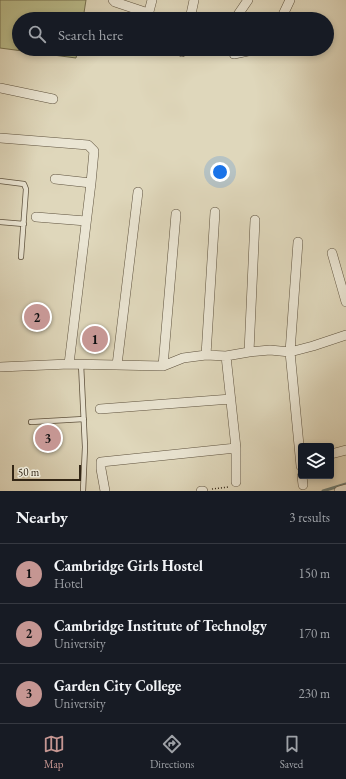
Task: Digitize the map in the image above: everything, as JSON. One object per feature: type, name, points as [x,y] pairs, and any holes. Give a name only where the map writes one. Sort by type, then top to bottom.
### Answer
[{"type":"street","points":[[113,0],[139,12]]},
{"type":"street","points":[[149,12],[152,0]]},
{"type":"street","points":[[191,12],[194,0]]},
{"type":"street","points":[[240,12],[248,0]]},
{"type":"street","points":[[284,12],[290,0]]},
{"type":"street","points":[[0,88],[53,99]]},
{"type":"street","points":[[0,138],[88,145],[94,151],[69,364]]},
{"type":"street","points":[[55,179],[91,182]]},
{"type":"street","points":[[117,365],[138,192]]},
{"type":"street","points":[[206,355],[215,212]]},
{"type":"street","points":[[163,366],[176,214]]},
{"type":"street","points":[[36,217],[86,221]]},
{"type":"street","points":[[249,352],[254,220]]},
{"type":"street","points":[[298,242],[290,352],[299,443]]},
{"type":"street","points":[[332,252],[346,302]]},
{"type":"street","points":[[0,367],[69,364],[163,366],[183,358],[206,355],[226,356],[270,350],[290,352],[313,346],[346,334]]},
{"type":"street","points":[[226,356],[236,448],[236,482]]},
{"type":"street","points":[[100,409],[231,399]]},
{"type":"street","points":[[105,491],[101,462],[236,448]]},
{"type":"street","points":[[334,453],[346,450]]},
{"type":"street","points":[[339,491],[346,489]]},
{"type":"lane","points":[[0,181],[24,184],[26,186],[21,257]]},
{"type":"lane","points":[[0,222],[24,224]]},
{"type":"lane","points":[[81,364],[86,447],[83,491]]},
{"type":"lane","points":[[32,422],[84,419]]},
{"type":"path","points":[[202,491],[232,486],[236,482]]},
{"type":"green space","points":[[0,0],[86,0],[84,12],[12,12],[12,50],[0,48]]},
{"type":"green space","points":[[61,56],[76,56],[76,58]]},
{"type":"waterway","points":[[323,491],[346,484]]},
{"type":"place","name":"Cambridge Institute of Technolgy","points":[[37,317]]},
{"type":"place","name":"Cambridge Girls Hostel","points":[[95,339]]},
{"type":"place","name":"Garden City College","points":[[48,438]]}]
